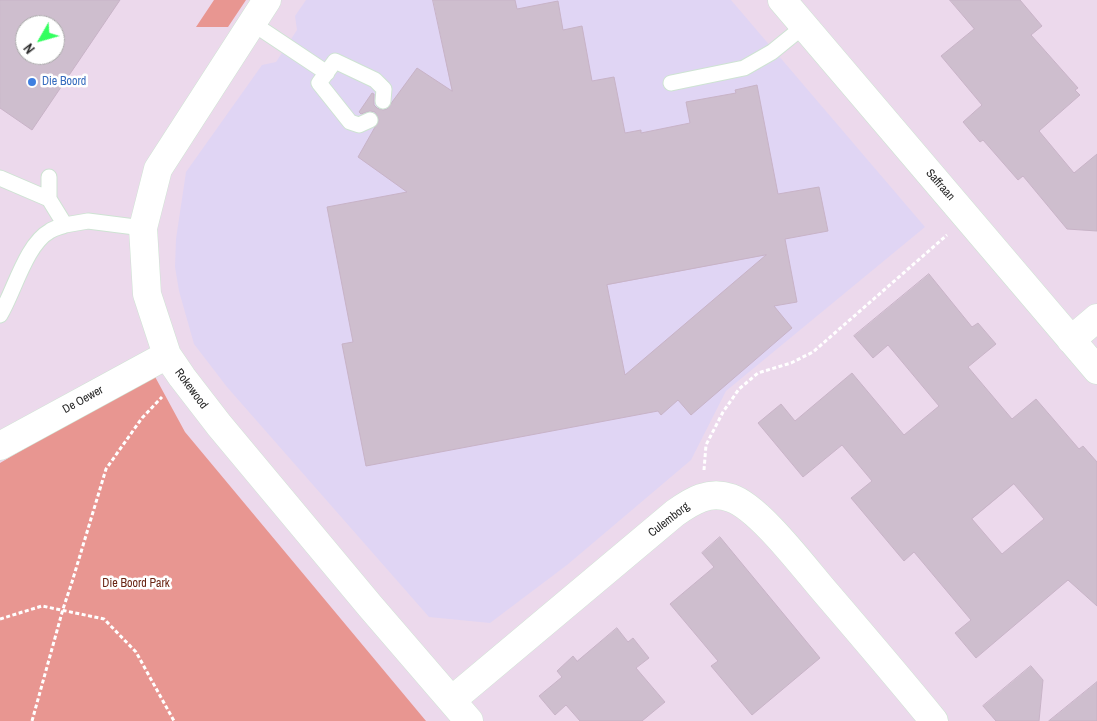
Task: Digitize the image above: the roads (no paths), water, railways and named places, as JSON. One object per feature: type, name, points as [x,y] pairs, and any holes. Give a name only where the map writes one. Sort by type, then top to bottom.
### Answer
[{"type":"street","name":"Rokewood","points":[[267,0],[158,169],[143,228],[147,294],[167,355],[182,377],[219,425],[345,576],[470,721]]},
{"type":"street","name":"Saffraan","points":[[782,0],[1097,370]]},
{"type":"street","points":[[1071,340],[1097,318]]},
{"type":"street","name":"De Oewer","points":[[0,446],[167,355]]},
{"type":"street","name":"Culemborg","points":[[452,700],[676,513],[689,503],[704,497],[717,495],[732,498],[757,514],[934,721]]},
{"type":"lane","points":[[252,23],[327,72],[376,80],[384,89],[383,101]]},
{"type":"lane","points":[[671,83],[744,68],[772,52],[804,26]]},
{"type":"lane","points":[[327,72],[350,122],[359,125],[370,120]]},
{"type":"lane","points":[[49,177],[49,199],[65,225]]},
{"type":"lane","points":[[0,178],[49,199]]},
{"type":"lane","points":[[0,316],[26,258],[40,238],[49,231],[65,225],[88,221],[143,228]]},
{"type":"place","name":"Die Boord","points":[[32,82]]},
{"type":"park label","name":"Die Boord Park","points":[[136,584]]}]
